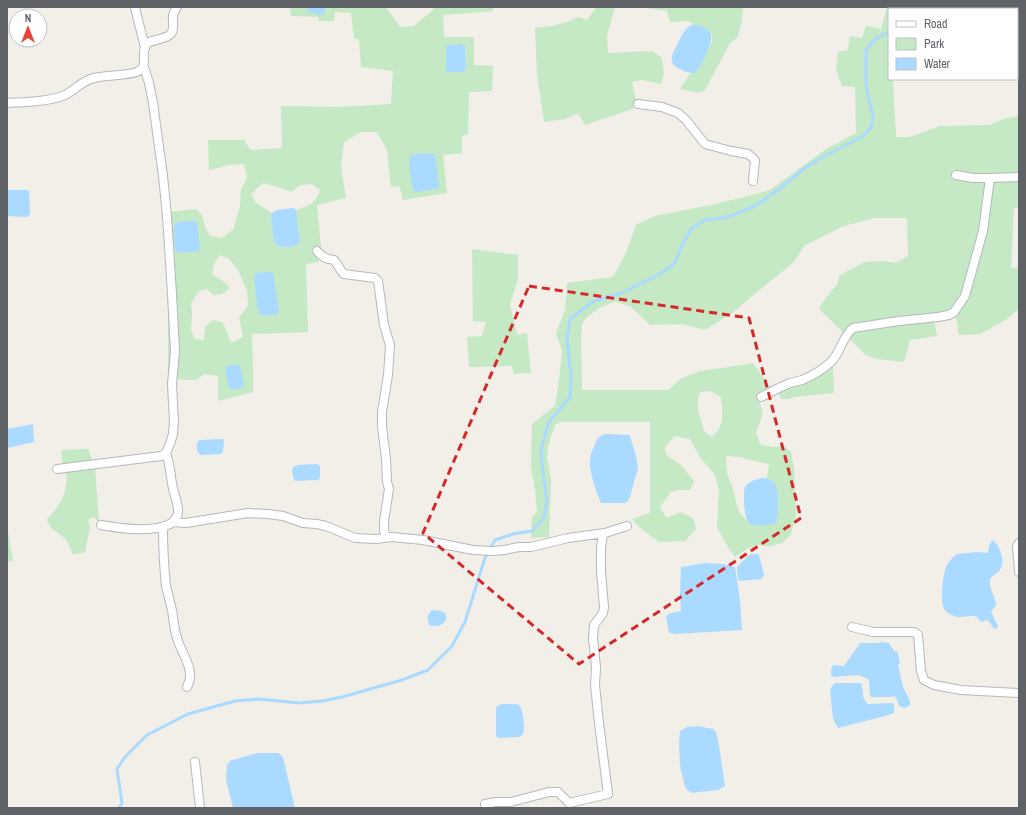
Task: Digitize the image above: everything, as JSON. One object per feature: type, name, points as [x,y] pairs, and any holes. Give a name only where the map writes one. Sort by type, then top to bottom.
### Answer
[{"type":"street","points":[[57,469],[162,456],[166,453],[173,434],[174,422],[172,384],[175,352],[167,216],[153,103],[144,67],[145,47],[135,7]]},
{"type":"street","points":[[145,47],[147,43],[170,35],[173,29],[173,15],[177,7]]},
{"type":"street","points":[[7,103],[43,100],[63,96],[87,80],[132,74],[144,67]]},
{"type":"street","points":[[638,104],[662,107],[678,113],[686,120],[705,144],[751,156],[755,161],[753,181]]},
{"type":"street","points":[[956,175],[973,178],[1019,177]]},
{"type":"street","points":[[761,397],[790,383],[807,378],[831,362],[848,333],[853,328],[938,317],[949,315],[954,312],[965,296],[984,230],[990,178]]},
{"type":"street","points":[[317,251],[322,257],[334,260],[341,272],[344,274],[375,278],[378,281],[384,325],[390,345],[388,375],[382,412],[387,482],[389,489],[384,521],[386,537]]},
{"type":"street","points":[[166,453],[169,461],[178,511],[173,522]]},
{"type":"street","points":[[101,525],[132,529],[151,529],[163,527],[173,522],[186,522],[248,513],[268,514],[283,516],[303,523],[326,526],[355,538],[376,539],[392,537],[423,540],[473,550],[492,551],[519,547],[531,547],[568,538],[603,534],[627,526]]},
{"type":"street","points":[[163,527],[166,585],[177,640],[189,665],[190,682],[187,687]]},
{"type":"street","points":[[485,804],[511,802],[549,792],[558,792],[569,802],[608,794],[595,685],[596,667],[593,638],[594,624],[603,613],[604,607],[601,572],[601,547],[603,534]]},
{"type":"street","points":[[1019,543],[1019,572]]},
{"type":"street","points":[[852,627],[873,632],[914,632],[918,635],[922,675],[924,680],[934,685],[961,690],[1019,693]]},
{"type":"street","points":[[195,762],[200,808]]},
{"type":"highlighted area","points":[[529,286],[749,318],[801,518],[579,664],[423,533]]},
{"type":"green space","points":[[290,7],[306,7],[306,9],[325,12],[325,7],[386,7],[400,27],[414,26],[436,7],[493,7],[493,11],[443,15],[444,37],[473,37],[474,65],[493,66],[492,91],[469,92],[468,134],[462,136],[462,153],[443,155],[447,193],[403,200],[399,186],[391,187],[387,150],[377,132],[361,132],[344,142],[341,167],[346,198],[317,205],[321,247],[318,262],[306,264],[308,332],[252,334],[253,392],[218,401],[218,376],[204,374],[196,380],[168,379],[168,311],[164,215],[169,212],[196,209],[202,215],[206,229],[210,236],[222,238],[233,230],[240,207],[241,189],[247,179],[244,164],[229,165],[209,170],[208,140],[244,140],[251,150],[282,148],[281,106],[338,107],[391,104],[393,71],[361,67],[359,40],[354,38],[351,13],[335,12],[334,21],[319,21],[318,17],[291,16]],"holes":[[[462,44],[465,46],[466,69],[464,72],[448,72],[446,69],[446,47],[448,45]],[[263,183],[291,192],[300,185],[312,184],[320,190],[314,201],[305,207],[296,210],[300,242],[274,241],[271,218],[272,213],[256,203],[251,194]],[[220,255],[229,259],[238,270],[247,291],[248,306],[239,317],[243,337],[231,343],[222,322],[213,320],[205,327],[204,340],[195,339],[191,330],[191,304],[198,292],[206,289],[214,295],[222,294],[230,288],[212,274],[214,264]]]},
{"type":"green space","points":[[596,7],[615,7],[607,36],[608,53],[652,51],[662,58],[664,73],[661,84],[642,80],[632,82],[638,107],[585,125],[578,113],[565,119],[544,122],[537,74],[535,28],[552,26],[578,17],[587,20]]},
{"type":"green space","points":[[639,7],[743,7],[742,21],[737,38],[730,43],[705,90],[699,93],[680,89],[690,74],[695,73],[712,41],[712,34],[701,26],[688,21],[670,22],[667,11]]},
{"type":"green space","points":[[887,7],[1019,7],[1019,35],[1018,8],[888,8],[888,80],[893,80],[896,137],[910,137],[940,126],[989,125],[1003,119],[1019,116],[1019,207],[1014,208],[1011,268],[1019,268],[1019,309],[1007,319],[980,334],[959,335],[956,319],[949,310],[933,315],[937,336],[910,340],[904,362],[876,359],[866,355],[822,312],[819,307],[838,283],[839,276],[864,262],[882,261],[895,263],[908,256],[907,218],[874,218],[841,227],[804,246],[794,262],[731,314],[705,330],[682,324],[650,325],[631,307],[615,301],[598,309],[586,318],[582,324],[582,390],[668,390],[682,378],[700,371],[753,363],[770,387],[761,391],[758,397],[763,413],[756,432],[760,444],[773,447],[784,446],[791,452],[794,469],[796,515],[791,534],[782,543],[770,546],[757,545],[747,549],[735,557],[717,527],[719,491],[715,475],[700,457],[690,439],[675,436],[664,448],[667,456],[681,465],[694,481],[690,490],[671,492],[660,507],[666,518],[681,512],[694,519],[696,529],[685,541],[659,542],[640,528],[632,519],[650,513],[650,422],[560,422],[555,425],[548,446],[547,457],[551,481],[549,537],[531,538],[532,517],[537,512],[531,467],[532,424],[555,406],[562,351],[556,333],[565,310],[567,283],[613,277],[625,255],[636,225],[655,216],[711,205],[770,190],[826,149],[856,133],[855,87],[842,86],[836,69],[838,52],[848,50],[850,36],[862,38],[866,26],[881,29]],"holes":[[[710,391],[721,397],[721,424],[716,433],[711,437],[704,431],[698,410],[698,399],[700,392]],[[726,456],[742,457],[769,464],[767,478],[775,485],[778,494],[778,514],[750,524],[740,513],[727,473]]]},
{"type":"green space","points":[[472,249],[518,255],[518,279],[510,304],[517,335],[527,333],[531,373],[514,374],[512,366],[469,367],[467,337],[482,336],[486,322],[473,321]]},
{"type":"green space","points":[[833,366],[834,393],[780,399],[779,391]]},
{"type":"green space","points":[[88,449],[95,468],[99,522],[93,517],[88,520],[90,527],[85,552],[73,555],[65,538],[51,528],[47,520],[62,499],[66,488],[66,474],[62,460],[62,450]]},
{"type":"green space","points":[[7,526],[13,561],[7,562]]},
{"type":"water","points":[[306,7],[325,7],[325,12],[321,15],[308,12]]},
{"type":"water","points":[[694,24],[706,28],[711,34],[711,38],[709,48],[703,62],[695,73],[693,73],[676,67],[673,64],[672,58],[674,50],[684,32],[688,27]]},
{"type":"water","points":[[462,44],[465,46],[466,69],[464,72],[448,72],[446,69],[446,46]]},
{"type":"water","points":[[420,153],[435,154],[439,187],[436,189],[416,192],[413,190],[409,165],[410,156]]},
{"type":"water","points":[[7,190],[29,191],[30,214],[27,217],[7,216]]},
{"type":"water","points":[[294,208],[296,210],[300,242],[289,247],[276,245],[274,241],[271,218],[272,213],[277,210]]},
{"type":"water","points":[[179,222],[197,222],[200,248],[199,251],[182,253],[177,252],[175,248],[175,224]]},
{"type":"water","points":[[273,272],[279,312],[278,314],[266,316],[262,315],[258,311],[254,277],[255,274]]},
{"type":"water","points":[[230,365],[240,365],[244,385],[240,388],[232,390],[228,385],[225,370]]},
{"type":"water","points":[[33,424],[34,442],[7,448],[7,429]]},
{"type":"water","points":[[606,434],[629,435],[636,456],[638,469],[630,497],[625,503],[601,503],[593,481],[590,464],[591,454],[597,440]]},
{"type":"water","points":[[224,440],[223,452],[221,454],[200,455],[197,449],[198,441]]},
{"type":"water","points":[[317,464],[320,466],[320,478],[318,480],[295,481],[292,474],[293,467],[298,465]]},
{"type":"water","points":[[761,478],[770,480],[776,487],[778,516],[774,524],[753,525],[747,521],[744,504],[744,490],[748,483]]},
{"type":"water","points":[[992,540],[1000,549],[1002,558],[1002,567],[999,572],[990,579],[996,602],[996,605],[991,612],[998,626],[996,629],[993,628],[987,620],[981,622],[974,616],[958,617],[949,614],[945,610],[942,601],[944,574],[950,560],[957,554],[978,552],[988,553]]},
{"type":"water","points":[[751,554],[759,555],[764,575],[761,579],[740,581],[738,580],[737,567]]},
{"type":"water","points":[[705,563],[723,564],[735,567],[740,600],[742,630],[675,634],[669,633],[666,617],[668,614],[681,611],[681,567]]},
{"type":"water","points":[[432,610],[445,613],[445,622],[436,626],[429,625],[428,617]]},
{"type":"water","points":[[860,643],[889,643],[894,651],[897,651],[900,662],[898,665],[903,687],[910,701],[910,705],[905,708],[899,706],[895,696],[870,696],[869,680],[859,675],[831,676],[833,665],[844,666]]},
{"type":"water","points":[[835,683],[861,683],[864,700],[868,704],[892,703],[894,704],[894,713],[838,728],[833,719],[830,690]]},
{"type":"water","points":[[502,704],[517,704],[520,706],[523,716],[524,729],[522,735],[519,737],[498,738],[496,736],[496,709],[497,706]]},
{"type":"water","points":[[698,726],[713,729],[716,732],[725,786],[718,790],[692,793],[685,787],[680,766],[680,731],[687,727]]},
{"type":"water","points":[[257,753],[279,753],[283,757],[295,808],[233,808],[226,780],[227,765],[230,761]]},
{"type":"waterway","points":[[119,808],[122,803],[117,769],[125,757],[147,735],[188,714],[235,701],[259,699],[299,703],[342,697],[402,680],[428,670],[452,646],[465,622],[485,558],[495,540],[513,534],[532,531],[544,518],[547,500],[541,449],[549,422],[570,397],[571,375],[567,340],[570,319],[592,302],[621,293],[660,274],[674,264],[682,245],[692,228],[705,220],[734,215],[755,206],[805,168],[826,155],[862,137],[871,128],[873,115],[866,83],[866,50],[874,40],[888,32]]}]
